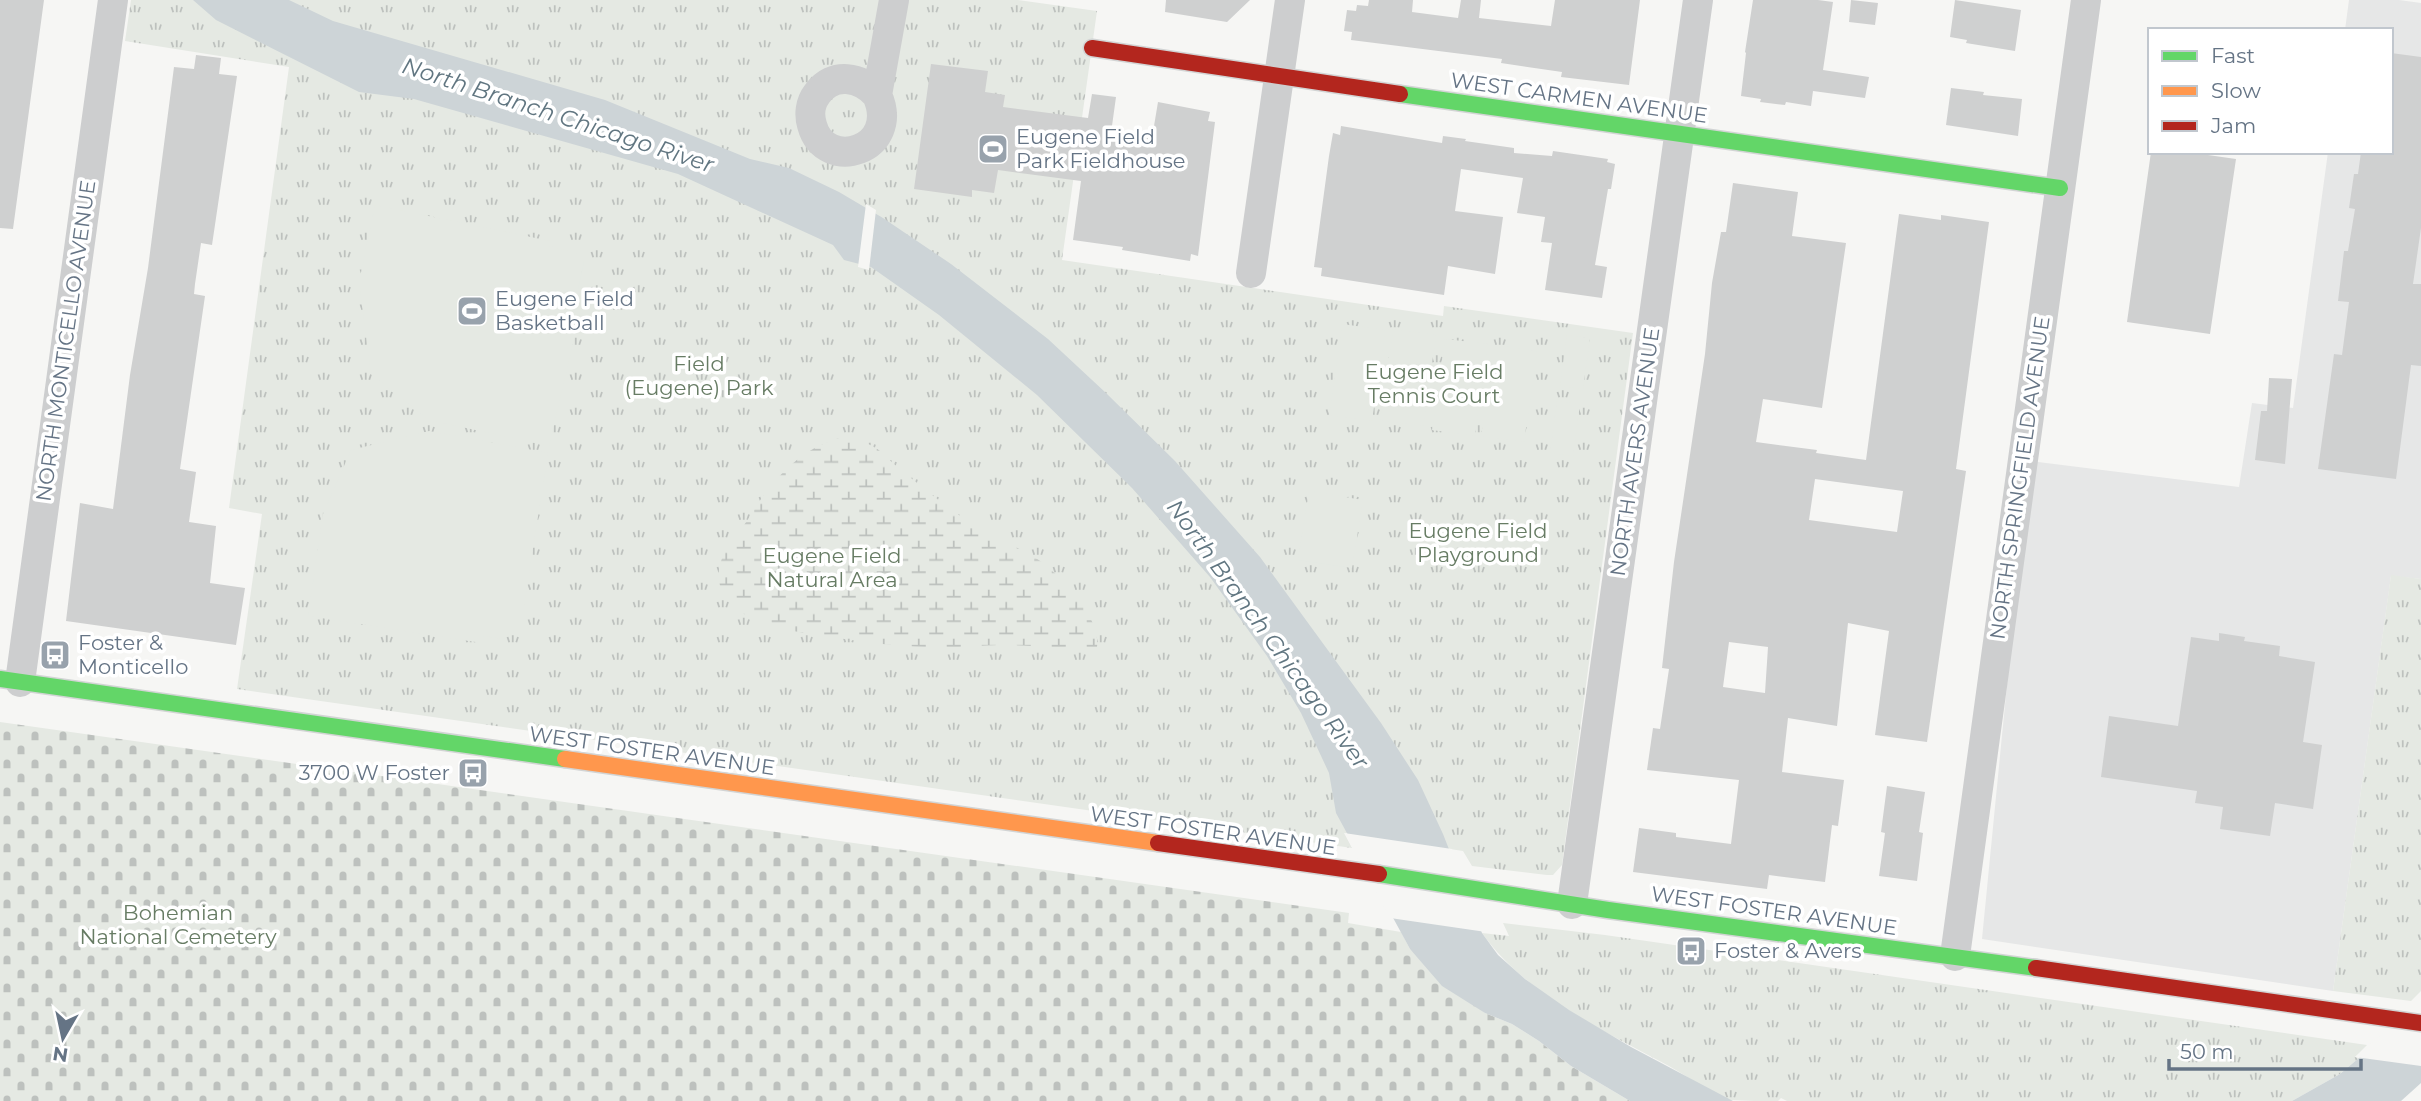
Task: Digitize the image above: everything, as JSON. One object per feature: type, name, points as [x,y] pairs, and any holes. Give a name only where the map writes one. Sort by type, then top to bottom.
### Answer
[{"type":"main road","name":"WEST CARMEN AVENUE","points":[[1092,48],[2060,188]]},
{"type":"main road","name":"WEST FOSTER AVENUE","points":[[10,680],[2421,1023]]},
{"type":"street","name":"NORTH MONTICELLO AVENUE","points":[[10,680],[113,0]]},
{"type":"street","points":[[877,95],[894,0]]},
{"type":"street","points":[[1251,273],[1290,0]]},
{"type":"street","name":"NORTH AVERS AVENUE","points":[[1572,904],[1698,0]]},
{"type":"street","name":"NORTH SPRINGFIELD AVENUE","points":[[1955,956],[2086,0]]},
{"type":"shaded area","points":[[2349,0],[2421,3],[2421,579],[2391,576],[2333,991],[1982,939],[2029,461],[2239,487],[2252,403],[2293,408],[2328,154],[2393,154],[2393,28],[2345,28]]},
{"type":"green space","name":"Field (Eugene) Park","points":[[131,0],[1018,0],[1097,11],[1062,260],[1443,316],[1444,306],[1633,333],[1562,865],[1553,875],[1472,866],[1463,851],[1345,833],[1352,848],[237,689],[262,514],[229,508],[289,67],[125,41]]},
{"type":"green space","name":"Eugene Field Basketball","points":[[375,205],[550,241],[549,246],[576,253],[584,262],[578,289],[585,293],[549,446],[429,420],[371,374],[359,282]]},
{"type":"green space","points":[[1342,324],[1385,330],[1372,421],[1329,415]]},
{"type":"green space","points":[[1393,329],[1436,335],[1423,426],[1380,420]]},
{"type":"green space","points":[[1567,335],[1590,338],[1583,389],[1560,386]]},
{"type":"green space","points":[[1445,339],[1488,344],[1475,436],[1432,430]]},
{"type":"green space","points":[[1495,345],[1537,351],[1524,442],[1481,436]]},
{"type":"green space","points":[[1557,401],[1580,404],[1573,456],[1550,453]]},
{"type":"green space","points":[[429,431],[548,453],[523,612],[517,613],[515,631],[503,639],[484,636],[482,643],[308,616],[323,514],[351,450]]},
{"type":"green space","name":"Eugene Field Natural Area","points":[[839,438],[862,441],[877,449],[961,516],[1049,568],[1074,593],[1089,615],[1097,637],[1097,647],[1090,652],[1022,645],[935,647],[878,644],[781,628],[762,623],[738,610],[721,590],[719,579],[723,555],[730,543],[769,488],[795,461],[815,448]]},
{"type":"green space","points":[[1309,491],[1363,500],[1352,568],[1298,560]]},
{"type":"green space","points":[[2391,575],[2421,579],[2421,991],[2411,1001],[2333,991]]},
{"type":"green space","name":"Bohemian National Cemetery","points":[[0,722],[1349,913],[1348,923],[1401,932],[1410,949],[1485,1013],[1512,1024],[1571,1066],[1630,1101],[0,1101]]},
{"type":"green space","points":[[1503,923],[1605,935],[2367,1045],[2355,1057],[2359,1058],[2340,1074],[2292,1101],[1730,1100],[1592,1025],[1543,993],[1500,955],[1482,933],[1509,936]]},
{"type":"water","name":"North Branch Chicago River","points":[[193,0],[289,0],[333,21],[605,100],[750,159],[789,168],[839,192],[883,218],[951,264],[1048,339],[1106,393],[1175,461],[1260,557],[1381,723],[1418,780],[1443,834],[1482,933],[1498,955],[1525,979],[1569,1010],[1631,1047],[1733,1101],[1630,1101],[1571,1066],[1512,1024],[1485,1013],[1442,986],[1410,949],[1336,813],[1329,773],[1301,713],[1267,656],[1210,577],[1132,488],[1037,395],[939,315],[871,267],[844,260],[833,245],[678,174],[414,99],[359,92],[216,20]]},
{"type":"water","points":[[2421,997],[2421,1083],[2401,1101],[2292,1101],[2340,1074],[2398,1025]]},
{"type":"pier","points":[[866,204],[876,210],[869,270],[858,267]]},
{"type":"pier","points":[[1344,833],[1452,849],[1486,932],[1390,918]]},
{"type":"pier","points":[[2421,994],[2421,1066],[2355,1057],[2395,1023]]},
{"type":"building","points":[[0,0],[44,0],[13,229],[0,228]]},
{"type":"building","points":[[1166,0],[1250,0],[1227,22],[1165,12]]},
{"type":"building","points":[[1369,0],[1413,0],[1412,12],[1458,18],[1461,0],[1481,0],[1479,18],[1551,26],[1555,0],[1640,0],[1629,85],[1561,77],[1562,72],[1501,63],[1502,59],[1351,40],[1352,32],[1344,31],[1347,10],[1356,11],[1357,5],[1368,6]]},
{"type":"building","points":[[1753,0],[1833,2],[1823,70],[1869,77],[1865,98],[1813,91],[1811,106],[1760,102],[1761,99],[1741,96]]},
{"type":"building","points":[[1851,0],[1878,3],[1875,25],[1849,22]]},
{"type":"building","points":[[1955,0],[2021,10],[2015,51],[1966,43],[1967,40],[1950,37]]},
{"type":"building","points":[[2393,53],[2421,57],[2421,228],[2413,284],[2421,284],[2421,366],[2411,365],[2396,479],[2318,469],[2334,354],[2342,355],[2349,302],[2338,301],[2344,251],[2348,251],[2355,209],[2349,208],[2354,174],[2358,174],[2361,154],[2393,154]]},
{"type":"building","points":[[196,55],[221,58],[219,74],[237,76],[212,245],[201,243],[195,284],[194,294],[205,296],[180,469],[196,472],[189,522],[216,526],[210,583],[245,588],[236,645],[66,621],[80,503],[113,509],[174,67],[194,69]]},
{"type":"building","points":[[931,64],[988,71],[985,92],[1005,95],[1003,107],[1088,118],[1092,94],[1116,97],[1111,133],[1152,138],[1158,102],[1210,112],[1208,121],[1215,122],[1198,256],[1191,254],[1190,261],[1073,240],[1081,181],[998,170],[994,193],[972,190],[972,197],[914,189]]},
{"type":"building","points":[[1951,88],[2022,99],[2018,136],[1946,125]]},
{"type":"building","points":[[1341,126],[1442,143],[1443,136],[1466,139],[1465,141],[1514,148],[1514,153],[1552,156],[1553,151],[1608,159],[1607,162],[1615,164],[1595,265],[1607,267],[1602,298],[1545,290],[1552,243],[1541,242],[1545,217],[1517,213],[1523,178],[1461,169],[1455,211],[1503,217],[1495,274],[1448,266],[1444,295],[1321,276],[1322,268],[1314,267],[1333,133],[1340,135]]},
{"type":"building","points":[[2151,154],[2201,154],[2236,159],[2210,334],[2127,322]]},
{"type":"building","points":[[1733,183],[1798,192],[1792,236],[1846,243],[1822,408],[1763,399],[1756,442],[1866,460],[1899,214],[1941,220],[1941,215],[1989,222],[1956,469],[1966,471],[1927,742],[1875,735],[1889,631],[1848,623],[1837,726],[1788,718],[1782,772],[1844,780],[1838,826],[1832,825],[1825,882],[1769,875],[1767,889],[1633,872],[1639,828],[1676,833],[1676,837],[1731,844],[1739,780],[1647,770],[1653,728],[1660,729],[1669,669],[1662,668],[1674,562],[1705,354],[1712,283],[1721,232],[1726,232]],"holes":[[[1815,479],[1903,491],[1897,532],[1809,520]],[[1729,642],[1768,647],[1765,693],[1723,687]]]},
{"type":"building","points":[[2269,378],[2292,379],[2285,464],[2255,460],[2261,411],[2267,411]]},
{"type":"building","points":[[2219,633],[2245,637],[2244,641],[2280,646],[2279,656],[2315,662],[2303,742],[2322,745],[2313,809],[2275,803],[2270,836],[2220,829],[2223,807],[2195,803],[2197,791],[2101,777],[2109,716],[2178,726],[2191,637],[2219,641]]},
{"type":"building","points":[[1887,786],[1925,792],[1919,832],[1923,833],[1917,881],[1879,876],[1885,833],[1881,832]]},
{"type":"traffic: fast","points":[[1400,94],[2060,188]]},
{"type":"traffic: fast","points":[[0,679],[565,759]]},
{"type":"traffic: fast","points":[[1379,874],[1608,910],[2036,968]]},
{"type":"traffic: slow","points":[[565,759],[1158,843]]},
{"type":"traffic: jam","points":[[1092,48],[1400,94]]},
{"type":"traffic: jam","points":[[1158,843],[1379,874]]},
{"type":"traffic: jam","points":[[2036,968],[2421,1023]]},
{"type":"place","name":"Eugene Field Park Fieldhouse","points":[[993,149]]},
{"type":"place","name":"Eugene Field Basketball","points":[[472,311]]},
{"type":"place","name":"Foster & Monticello","points":[[55,655]]},
{"type":"place","name":"3700 W Foster","points":[[473,773]]},
{"type":"place","name":"Foster & Avers","points":[[1691,951]]},
{"type":"park label","name":"Eugene Field Tennis Court","points":[[1434,384]]},
{"type":"park label","name":"Eugene Field Playground","points":[[1478,543]]}]
